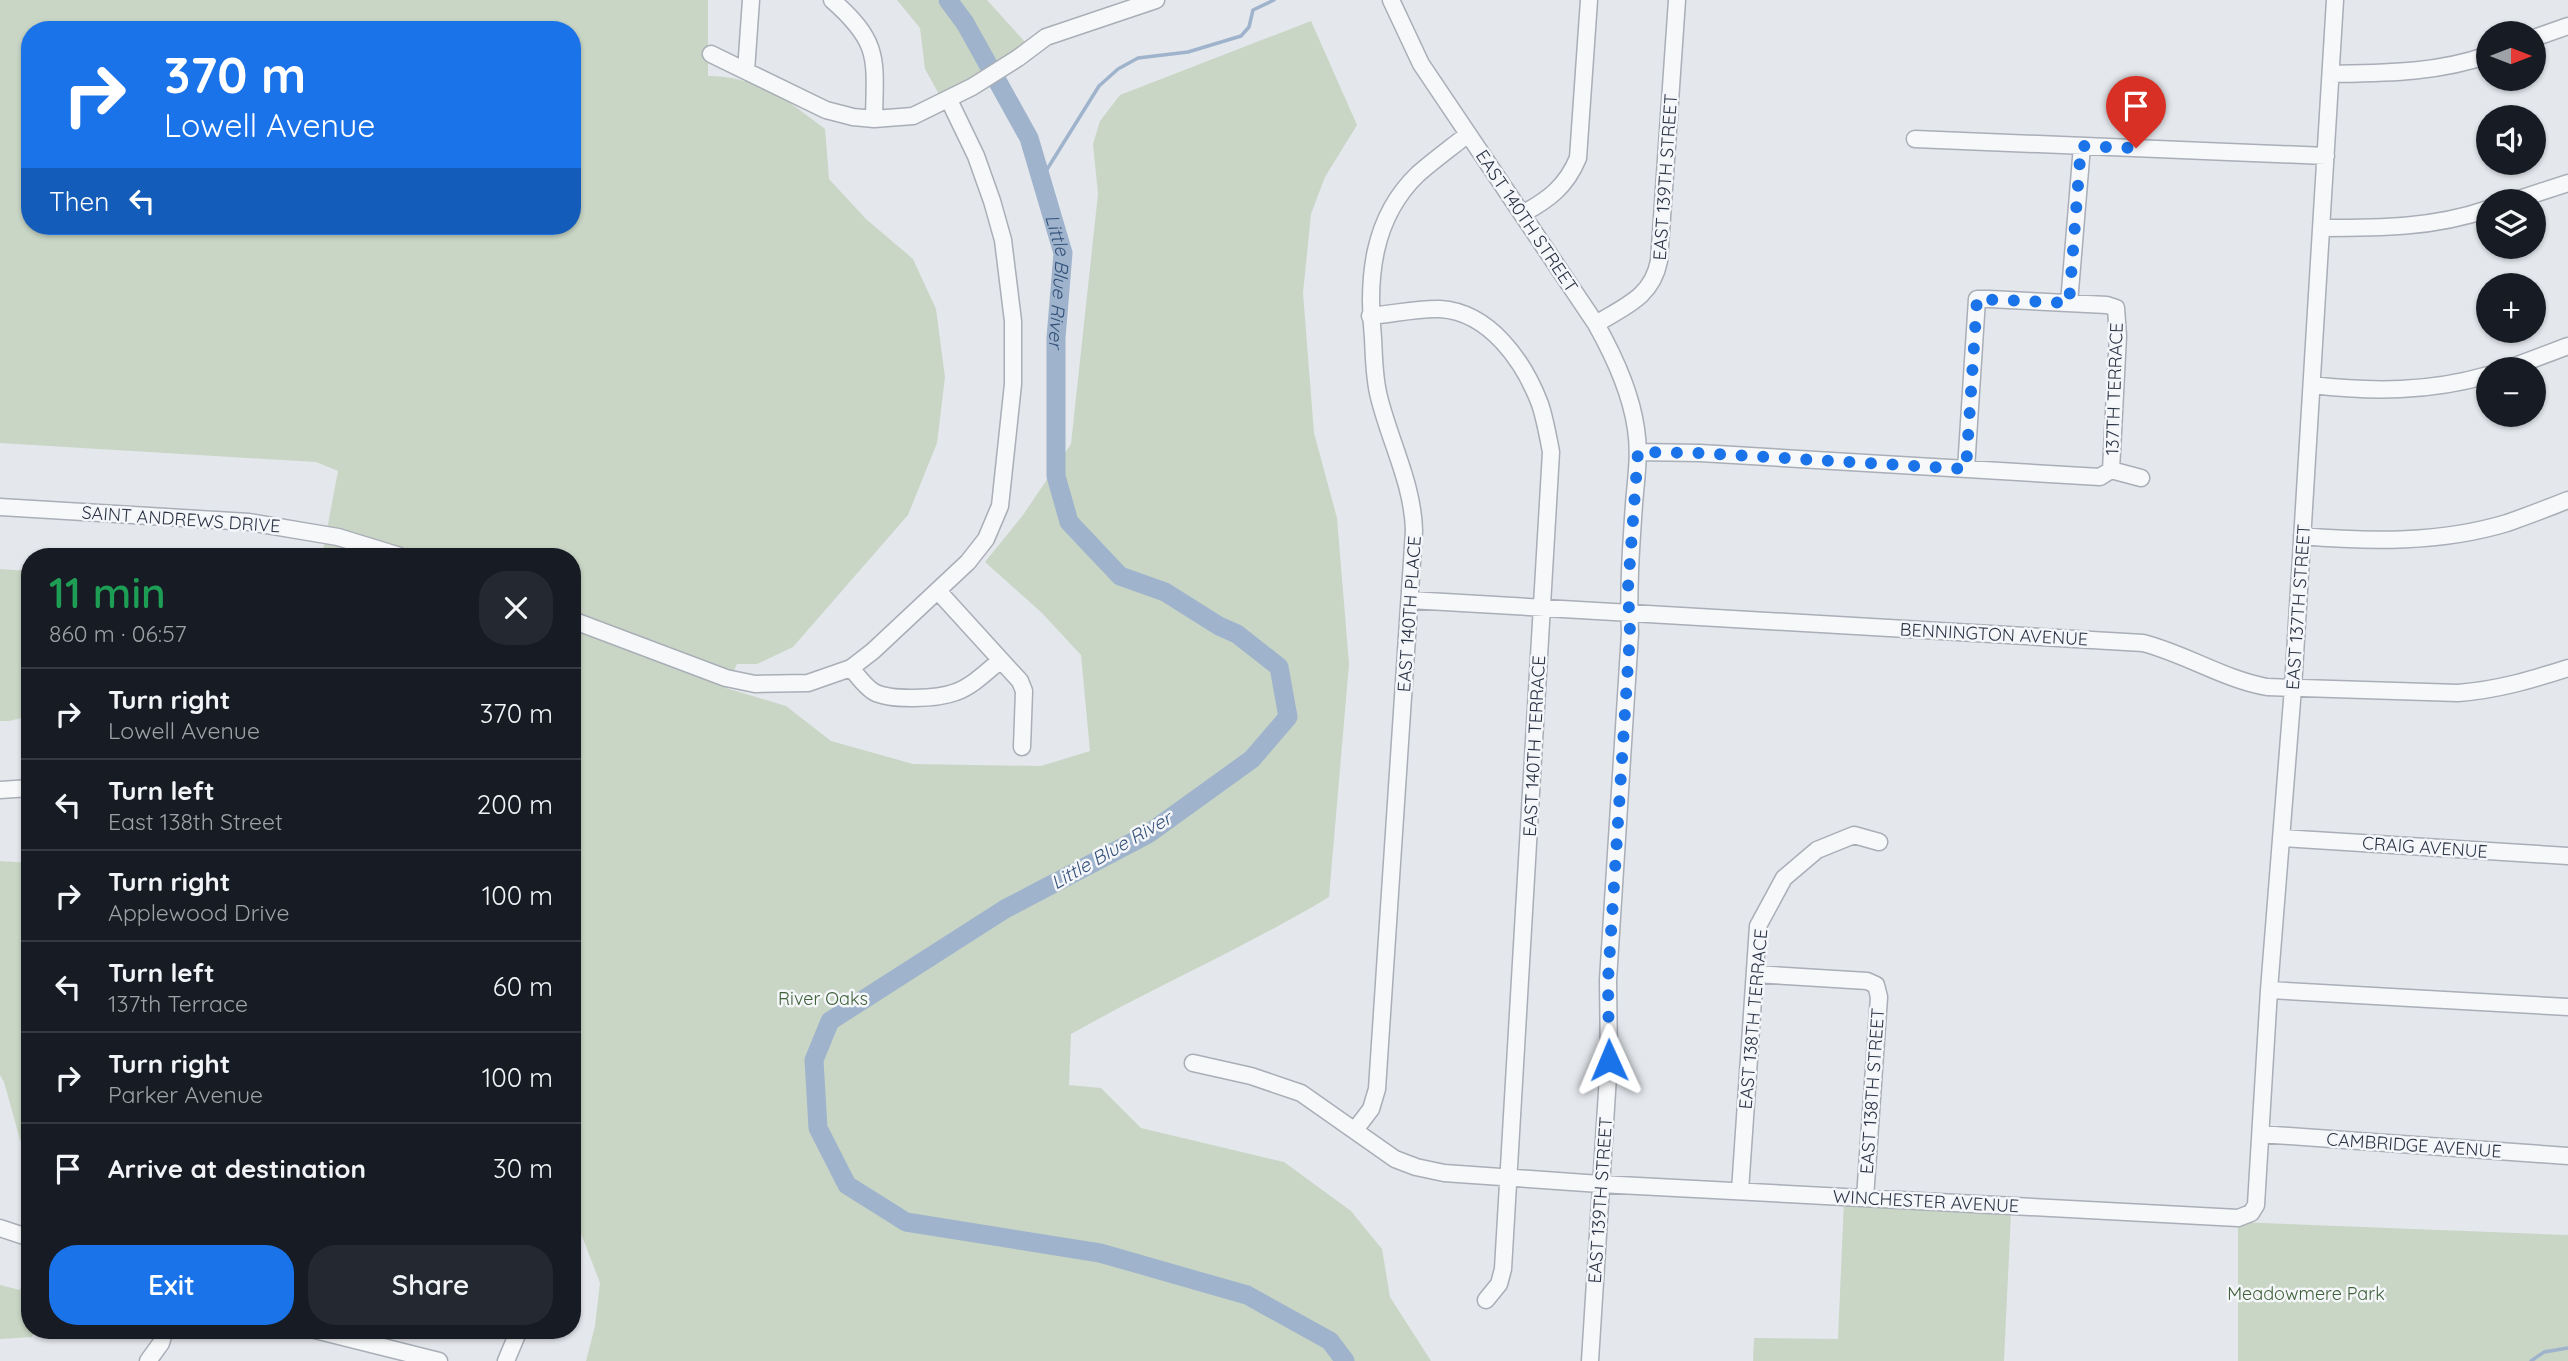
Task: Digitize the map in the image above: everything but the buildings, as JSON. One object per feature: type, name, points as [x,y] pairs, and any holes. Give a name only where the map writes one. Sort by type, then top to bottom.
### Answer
[{"type":"street","points":[[746,71],[751,0]]},
{"type":"street","points":[[832,0],[866,35],[874,59],[874,119]]},
{"type":"street","points":[[711,54],[826,110],[874,119],[913,116],[972,87],[1046,37],[1156,0]]},
{"type":"street","points":[[1522,214],[1547,200],[1562,187],[1572,174],[1578,158],[1590,0]]},
{"type":"street","name":"EAST 139TH STREET","points":[[1596,324],[1640,297],[1656,276],[1660,261],[1677,0]]},
{"type":"street","name":"EAST 137TH STREET","points":[[2251,1213],[2256,1205],[2269,990],[2293,688],[2335,0]]},
{"type":"street","name":"EAST 140TH STREET","points":[[1394,1],[1421,64],[1596,324],[1628,398],[1636,428],[1638,452]]},
{"type":"street","points":[[2546,34],[2568,26]]},
{"type":"street","points":[[2330,74],[2401,73],[2476,59]]},
{"type":"street","points":[[581,623],[726,678],[755,684],[808,684],[851,668],[899,628],[968,562],[986,539],[1000,506],[1013,384],[1013,321],[1003,240],[976,156],[949,100]]},
{"type":"street","name":"EAST 140TH PLACE","points":[[1355,1130],[1371,1110],[1377,1089],[1414,514],[1378,395],[1369,289],[1379,236],[1389,214],[1417,176],[1468,134]]},
{"type":"street","points":[[1915,139],[2326,156]]},
{"type":"street","points":[[1966,469],[1977,299],[2069,303],[2081,146]]},
{"type":"street","points":[[2546,190],[2568,183]]},
{"type":"street","points":[[2321,228],[2396,228],[2461,218],[2476,213]]},
{"type":"street","name":"137TH TERRACE","points":[[2069,303],[2116,308],[2118,336],[2111,470]]},
{"type":"street","name":"EAST 140TH TERRACE","points":[[1370,316],[1440,309],[1464,313],[1482,323],[1498,338],[1527,375],[1541,407],[1551,452],[1503,1269],[1499,1284],[1486,1300]]},
{"type":"street","points":[[2539,357],[2568,346]]},
{"type":"street","points":[[2312,385],[2388,391],[2430,388],[2476,378]]},
{"type":"street","points":[[1638,452],[1700,453],[2100,477],[2111,470],[2141,478]]},
{"type":"street","name":"EAST 139TH STREET","points":[[1590,1361],[1609,1060],[1608,980],[1629,614],[1628,588],[1638,452]]},
{"type":"street","points":[[2302,536],[2383,541],[2441,536],[2506,523],[2568,500]]},
{"type":"street","name":"SAINT ANDREWS DRIVE","points":[[0,508],[249,522],[338,537],[374,548]]},
{"type":"street","points":[[937,591],[1020,681],[1024,691],[1022,747]]},
{"type":"street","name":"BENNINGTON AVENUE","points":[[1410,600],[2143,643],[2169,650],[2242,682],[2267,687],[2458,693],[2485,691],[2568,668]]},
{"type":"street","points":[[851,668],[865,685],[876,693],[935,697],[956,692],[972,684],[1001,660]]},
{"type":"street","points":[[0,790],[21,789]]},
{"type":"street","name":"EAST 138TH TERRACE","points":[[1740,1191],[1758,926],[1784,878],[1817,850],[1854,835],[1879,842]]},
{"type":"street","name":"CRAIG AVENUE","points":[[2281,838],[2568,856]]},
{"type":"street","name":"EAST 138TH STREET","points":[[1755,974],[1867,981],[1876,985],[1878,997],[1865,1198]]},
{"type":"street","points":[[2269,990],[2568,1007]]},
{"type":"street","name":"WINCHESTER AVENUE","points":[[1193,1063],[1251,1076],[1301,1093],[1395,1159],[1444,1173],[1600,1184],[2238,1217],[2251,1213]]},
{"type":"street","name":"CAMBRIDGE AVENUE","points":[[2260,1134],[2568,1156]]},
{"type":"street","points":[[0,1228],[21,1235]]},
{"type":"street","points":[[148,1361],[163,1339]]},
{"type":"street","points":[[351,1339],[439,1361]]},
{"type":"street","points":[[506,1361],[515,1339]]},
{"type":"green space","name":"River Oaks","points":[[0,0],[708,0],[708,76],[743,80],[757,85],[784,99],[825,129],[829,179],[866,219],[913,259],[936,309],[945,377],[937,443],[908,515],[793,647],[757,664],[737,664],[726,688],[786,706],[831,741],[913,764],[1041,766],[1090,751],[1081,655],[1041,612],[985,562],[1023,515],[1071,444],[1098,194],[1093,144],[1100,121],[1120,95],[1311,21],[1357,125],[1325,177],[1311,214],[1303,293],[1314,433],[1337,518],[1349,664],[1329,897],[1266,933],[1071,1034],[1069,1085],[1101,1088],[1141,1128],[1284,1162],[1351,1211],[1382,1249],[1390,1297],[1431,1361],[586,1361],[595,1326],[600,1283],[581,1233],[581,548],[324,548],[338,471],[316,462],[0,443]]},
{"type":"green space","points":[[897,0],[987,0],[1026,43],[940,96],[925,69],[920,28]]},
{"type":"green space","points":[[0,569],[21,570],[21,718],[0,721]]},
{"type":"green space","points":[[0,861],[21,862],[21,1143],[0,1075]]},
{"type":"green space","points":[[1844,1200],[2011,1213],[2004,1361],[1753,1361],[1754,1338],[1838,1339]]},
{"type":"green space","name":"Meadowmere Park","points":[[2238,1222],[2568,1235],[2568,1361],[2238,1361]]},
{"type":"green space","points":[[0,1285],[20,1290],[21,1286],[21,1338],[0,1339]]},
{"type":"waterway","name":"Little Blue River","points":[[948,0],[965,23],[1029,138],[1063,253],[1056,338],[1056,476],[1069,522],[1120,576],[1165,592],[1219,626],[1237,634],[1279,667],[1288,717],[1252,759],[1148,834],[1005,909],[830,1021],[814,1060],[818,1128],[847,1185],[906,1222],[1100,1253],[1247,1295],[1330,1341],[1345,1361]]},
{"type":"waterway","points":[[1041,179],[1099,86],[1118,69],[1138,58],[1188,52],[1241,36],[1249,27],[1253,10],[1274,0]]},
{"type":"waterway","points":[[2531,1361],[2544,1352],[2568,1348]]},
{"type":"route","points":[[1609,1060],[1608,980],[1630,633],[1628,588],[1638,452],[1700,453],[1966,469],[1977,299],[2069,303],[2081,146],[2136,148]]}]
